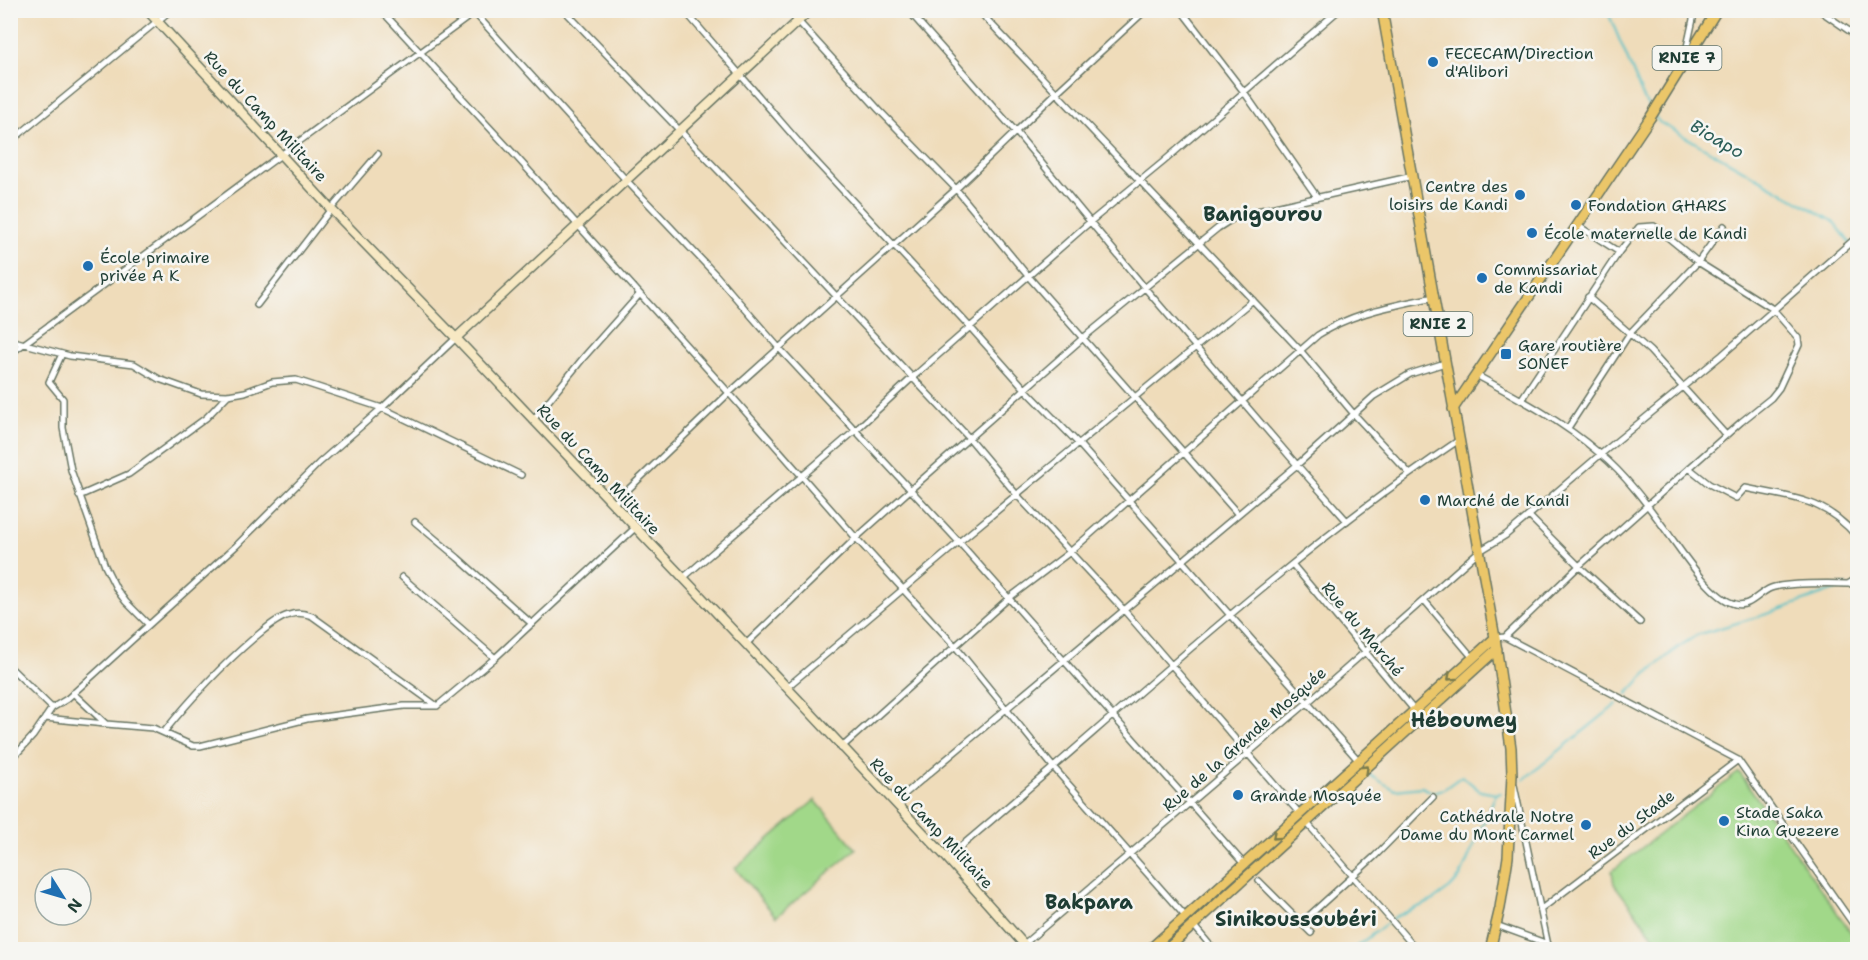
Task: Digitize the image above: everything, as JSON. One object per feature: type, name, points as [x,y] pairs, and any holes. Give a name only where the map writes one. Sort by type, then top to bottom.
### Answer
[{"type":"main road","name":"RNIE 2","points":[[1383,10],[1478,552],[1500,637],[1497,649],[1511,748],[1512,775],[1508,857],[1490,950]]},
{"type":"main road","name":"RNIE 7","points":[[1453,410],[1650,118],[1717,10]]},
{"type":"main road","points":[[1149,950],[1414,710],[1500,637]]},
{"type":"main road","points":[[1166,950],[1497,649]]},
{"type":"street","name":"Rue du Camp Militaire","points":[[147,10],[331,209],[456,338],[947,858],[1026,947]]},
{"type":"street","points":[[10,142],[171,10]]},
{"type":"street","points":[[381,10],[955,646],[1054,768],[1185,916]]},
{"type":"street","points":[[564,10],[970,439],[1017,495],[1123,609],[1300,814]]},
{"type":"street","points":[[684,10],[809,154],[1026,390],[1078,443],[1359,761]]},
{"type":"street","points":[[788,10],[956,189],[1028,276],[1237,513]]},
{"type":"street","points":[[10,761],[33,736],[52,708],[73,693],[236,546],[319,463],[382,408],[810,10]]},
{"type":"street","points":[[908,10],[1016,132],[1145,288],[1347,521]]},
{"type":"street","points":[[978,10],[1300,350],[1353,413],[1409,473]]},
{"type":"street","points":[[986,19],[995,10]]},
{"type":"street","points":[[613,504],[729,393],[956,189],[1056,92],[1146,10]]},
{"type":"street","points":[[1181,10],[1244,92],[1317,197]]},
{"type":"street","points":[[683,578],[857,429],[1090,222],[1339,10]]},
{"type":"street","points":[[1683,64],[1695,10]]},
{"type":"street","points":[[1819,10],[1857,37]]},
{"type":"street","points":[[10,354],[475,11],[626,180],[715,274],[779,348],[857,429],[1065,659],[1244,864]]},
{"type":"street","points":[[257,305],[331,209],[378,154]]},
{"type":"street","points":[[746,644],[856,538],[910,490],[1083,338],[1218,228],[1237,216],[1413,176]]},
{"type":"street","points":[[1576,225],[1618,252]]},
{"type":"street","points":[[1521,400],[1618,252],[1639,227],[1650,225],[1698,262],[1773,309],[1798,338],[1799,345],[1779,388],[1771,398],[1726,435],[1500,637],[1738,760],[1857,931]]},
{"type":"street","points":[[1568,428],[1630,333],[1698,262],[1724,226]]},
{"type":"street","name":"Rue de la Grande Mosquée","points":[[1026,947],[1307,704],[1478,552],[1501,539],[1684,387],[1857,236]]},
{"type":"street","points":[[533,420],[584,357],[639,295]]},
{"type":"street","points":[[841,748],[1009,598],[1070,552],[1318,335],[1340,322],[1369,311],[1434,297]]},
{"type":"street","points":[[1588,297],[1630,333],[1684,387],[1726,435]]},
{"type":"street","points":[[786,688],[1078,443],[1253,300]]},
{"type":"street","points":[[10,340],[62,354],[135,364],[159,379],[201,394],[228,395],[245,392],[272,382],[296,380],[382,408],[521,475]]},
{"type":"street","points":[[62,354],[49,382],[63,399],[66,449],[79,496],[94,530],[105,566],[117,590],[148,624]]},
{"type":"street","points":[[894,803],[1297,465],[1353,413],[1395,381],[1445,363]]},
{"type":"street","points":[[1476,375],[1568,428],[1601,454],[1648,505],[1705,582],[1736,605],[1753,601],[1772,588],[1848,584],[1857,578]]},
{"type":"street","points":[[79,496],[129,474],[206,418],[228,395]]},
{"type":"street","points":[[947,858],[1230,616],[1409,473],[1459,440]]},
{"type":"street","points":[[1689,468],[1709,484],[1736,498],[1745,488],[1810,501],[1836,516],[1857,538]]},
{"type":"street","points":[[1529,516],[1640,622]]},
{"type":"street","points":[[415,522],[532,624]]},
{"type":"street","points":[[45,718],[153,728],[193,746],[200,746],[307,718],[404,706],[437,705],[495,658],[635,528]]},
{"type":"street","name":"Rue du Marché","points":[[1293,565],[1414,710]]},
{"type":"street","points":[[402,577],[495,658]]},
{"type":"street","points":[[1424,600],[1473,658]]},
{"type":"street","points":[[164,732],[204,683],[232,656],[264,630],[287,615],[297,613],[312,616],[437,705]]},
{"type":"street","points":[[10,668],[52,708]]},
{"type":"street","points":[[73,693],[106,724]]},
{"type":"street","name":"Rue du Stade","points":[[1540,910],[1738,760]]},
{"type":"street","points":[[1512,775],[1548,947]]},
{"type":"street","points":[[1301,923],[1375,856],[1433,797]]},
{"type":"street","points":[[1307,823],[1417,950]]},
{"type":"street","points":[[1259,881],[1311,933]]},
{"type":"street","points":[[1496,925],[1548,947]]},
{"type":"street","points":[[1194,926],[1214,950]]},
{"type":"green space","name":"Stade Saka Kina Guezere","points":[[1739,772],[1857,941],[1857,949],[1663,949],[1614,884],[1612,871]]},
{"type":"green space","points":[[815,800],[856,849],[776,917],[735,868]]},
{"type":"waterway","name":"Bioapo","points":[[1607,10],[1650,109]]},
{"type":"waterway","name":"Bioapo","points":[[1655,117],[1659,122],[1833,221],[1858,253]]},
{"type":"waterway","points":[[1627,694],[1677,648],[1697,635],[1770,613],[1846,586]]},
{"type":"waterway","points":[[1523,780],[1617,704]]},
{"type":"waterway","points":[[1368,774],[1395,790],[1422,787],[1432,792],[1444,789],[1462,776],[1480,791],[1496,794]]},
{"type":"waterway","points":[[1352,950],[1395,917],[1432,901],[1450,888],[1460,877],[1496,794],[1501,793]]},
{"type":"place","name":"FECECAM/Direction d'Alibori","points":[[1433,62]]},
{"type":"place","name":"Centre des loisirs de Kandi","points":[[1520,195]]},
{"type":"place","name":"Fondation GHARS","points":[[1576,205]]},
{"type":"place","name":"École maternelle de Kandi","points":[[1532,233]]},
{"type":"place","name":"École primaire privée A K","points":[[88,266]]},
{"type":"place","name":"Commissariat de Kandi","points":[[1482,278]]},
{"type":"place","name":"Gare routière SONEF","points":[[1506,354]]},
{"type":"place","name":"Marché de Kandi","points":[[1425,500]]},
{"type":"place","name":"Grande Mosquée","points":[[1238,795]]},
{"type":"place","name":"Stade Saka Kina Guezere","points":[[1724,821]]},
{"type":"place","name":"Cathédrale Notre Dame du Mont Carmel","points":[[1586,825]]},
{"type":"district","name":"Banigourou","points":[[1263,214]]},
{"type":"district","name":"Héboumey","points":[[1464,720]]},
{"type":"district","name":"Bakpara","points":[[1089,902]]},
{"type":"district","name":"Sinikoussoubéri","points":[[1296,919]]}]
